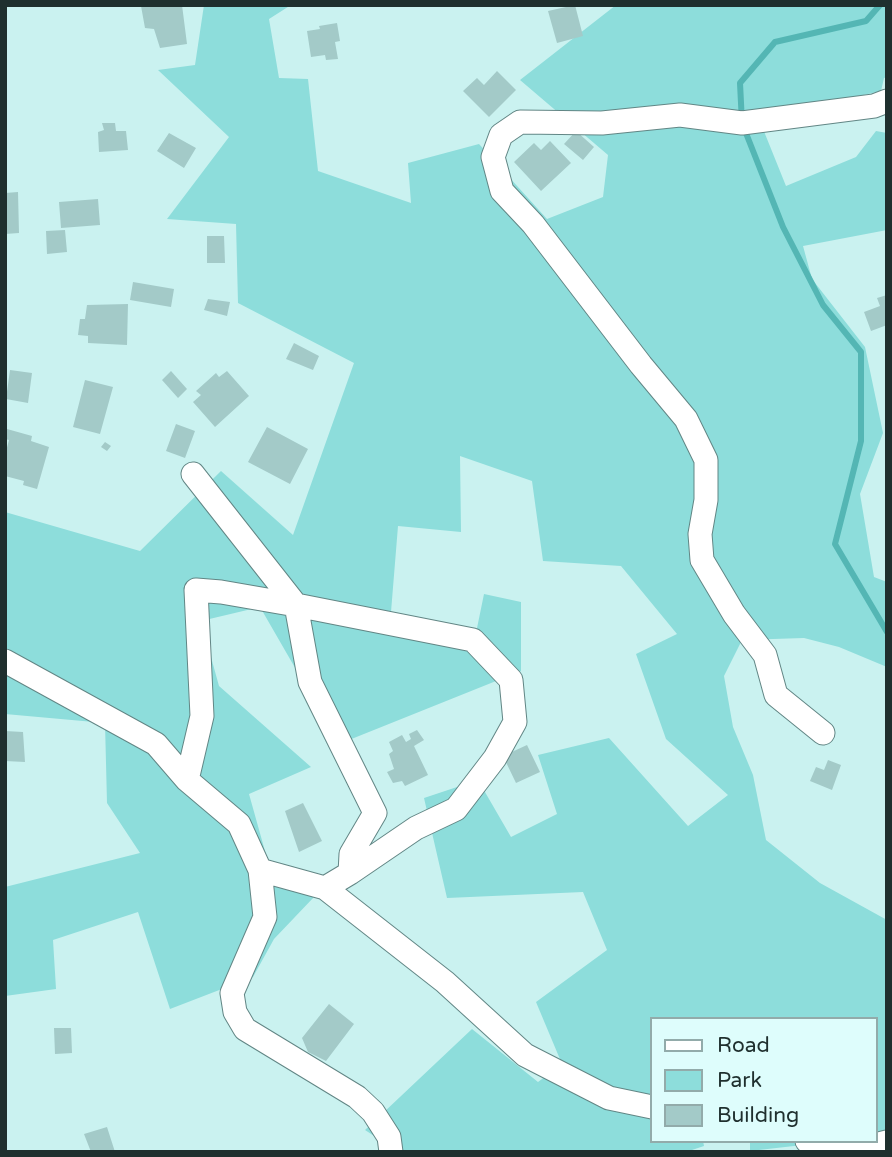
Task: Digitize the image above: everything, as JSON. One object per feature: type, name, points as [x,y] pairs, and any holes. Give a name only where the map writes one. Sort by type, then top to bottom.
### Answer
[{"type":"street","points":[[823,733],[776,695],[765,655],[734,614],[702,560],[700,534],[706,500],[706,460],[686,419],[633,355],[533,224],[502,191],[493,157],[501,135],[520,122],[602,123],[680,115],[742,123],[874,106],[887,101]]},
{"type":"street","points":[[193,474],[296,605],[310,682],[375,813],[351,855],[351,873]]},
{"type":"street","points":[[187,780],[202,716],[196,590],[296,605],[473,639],[511,680],[515,722],[495,758],[456,809],[416,828],[326,888]]},
{"type":"street","points":[[5,661],[156,744],[187,780],[239,824],[260,870],[265,917],[232,993],[235,1012],[245,1029],[357,1097],[373,1112],[389,1137],[391,1152]]},
{"type":"street","points":[[260,870],[326,888],[445,982],[525,1055],[609,1098],[650,1107]]},
{"type":"street","points":[[826,1143],[863,1147],[887,1142]]},
{"type":"green space","points":[[204,5],[291,5],[269,19],[279,78],[308,79],[318,171],[411,203],[408,163],[479,144],[547,219],[603,197],[608,155],[520,80],[616,5],[887,5],[887,77],[884,78],[881,91],[759,119],[786,186],[856,157],[876,131],[887,133],[887,230],[803,246],[812,279],[865,347],[883,433],[860,494],[874,577],[887,582],[887,667],[839,647],[804,638],[742,640],[724,676],[733,727],[753,775],[766,840],[820,883],[887,920],[887,1137],[878,1137],[878,1017],[650,1017],[650,1143],[703,1143],[704,1146],[686,1152],[395,1152],[365,1130],[472,1029],[538,1082],[562,1064],[536,1002],[607,950],[583,892],[447,898],[424,798],[478,780],[511,837],[557,814],[538,755],[609,738],[688,826],[728,795],[666,739],[636,654],[677,634],[621,566],[543,561],[532,481],[460,456],[461,532],[398,526],[391,612],[476,633],[484,594],[521,602],[521,671],[339,744],[260,607],[201,621],[219,686],[311,767],[249,794],[270,869],[314,897],[274,939],[253,977],[170,1009],[138,912],[53,940],[56,989],[5,996],[5,887],[140,853],[107,803],[105,723],[5,714],[5,512],[140,551],[221,471],[293,535],[354,363],[238,303],[236,224],[167,219],[229,137],[158,70],[195,65]]},
{"type":"green space","points":[[750,1143],[820,1143],[750,1151]]},
{"type":"building","points":[[182,5],[187,44],[160,48],[154,29],[145,28],[141,6]]},
{"type":"building","points":[[575,5],[583,36],[557,43],[548,11]]},
{"type":"building","points":[[337,23],[340,41],[335,42],[338,59],[326,60],[325,55],[311,57],[307,31]]},
{"type":"building","points":[[497,71],[516,90],[489,117],[463,91],[477,78],[484,85]]},
{"type":"building","points":[[102,123],[115,123],[116,131],[126,131],[128,150],[99,152],[98,132],[104,130]]},
{"type":"building","points":[[576,131],[594,147],[583,160],[564,144]]},
{"type":"building","points":[[169,133],[196,148],[184,168],[157,151]]},
{"type":"building","points":[[550,141],[571,163],[541,191],[514,162],[534,143],[541,150]]},
{"type":"building","points":[[18,192],[19,233],[5,234],[5,193]]},
{"type":"building","points":[[98,199],[100,225],[61,228],[59,202]]},
{"type":"building","points":[[65,230],[67,252],[47,254],[46,231]]},
{"type":"building","points":[[207,236],[224,236],[225,263],[207,263]]},
{"type":"building","points":[[133,282],[174,289],[171,307],[130,300]]},
{"type":"building","points":[[887,295],[887,325],[871,331],[864,312],[880,306],[877,298]]},
{"type":"building","points":[[208,299],[230,302],[227,316],[204,310]]},
{"type":"building","points":[[128,304],[127,345],[88,343],[88,336],[78,335],[80,319],[85,319],[87,305]]},
{"type":"building","points":[[294,343],[319,356],[313,370],[286,359]]},
{"type":"building","points":[[10,370],[32,373],[28,403],[6,399]]},
{"type":"building","points":[[171,371],[187,389],[178,398],[162,380]]},
{"type":"building","points":[[227,371],[249,396],[215,427],[193,402],[201,395],[196,391],[216,373],[219,377]]},
{"type":"building","points":[[85,380],[113,387],[100,434],[73,427]]},
{"type":"building","points":[[176,424],[195,431],[185,458],[166,451]]},
{"type":"building","points":[[267,427],[308,449],[290,484],[248,462]]},
{"type":"building","points":[[7,429],[32,436],[31,441],[49,447],[37,489],[23,485],[24,481],[5,476],[5,455],[9,440],[5,439]]},
{"type":"building","points":[[105,442],[111,446],[107,451],[101,447]]},
{"type":"building","points":[[417,730],[424,740],[414,746],[428,775],[405,786],[402,781],[393,783],[387,772],[394,769],[389,754],[393,751],[389,742],[402,735],[406,742],[411,739],[409,734]]},
{"type":"building","points":[[5,731],[23,732],[25,762],[5,761]]},
{"type":"building","points":[[527,745],[540,772],[516,783],[503,756]]},
{"type":"building","points":[[828,760],[841,765],[832,790],[810,781],[816,767],[824,770]]},
{"type":"building","points":[[303,803],[322,841],[299,852],[285,811]]},
{"type":"building","points":[[329,1004],[354,1024],[326,1061],[308,1052],[302,1038]]},
{"type":"building","points":[[54,1028],[71,1028],[72,1053],[55,1054]]},
{"type":"building","points":[[107,1127],[115,1152],[91,1152],[84,1134]]},
{"type":"waterway","points":[[880,5],[866,21],[775,42],[740,83],[742,123],[783,227],[823,305],[861,352],[861,441],[835,544],[887,632]]}]
